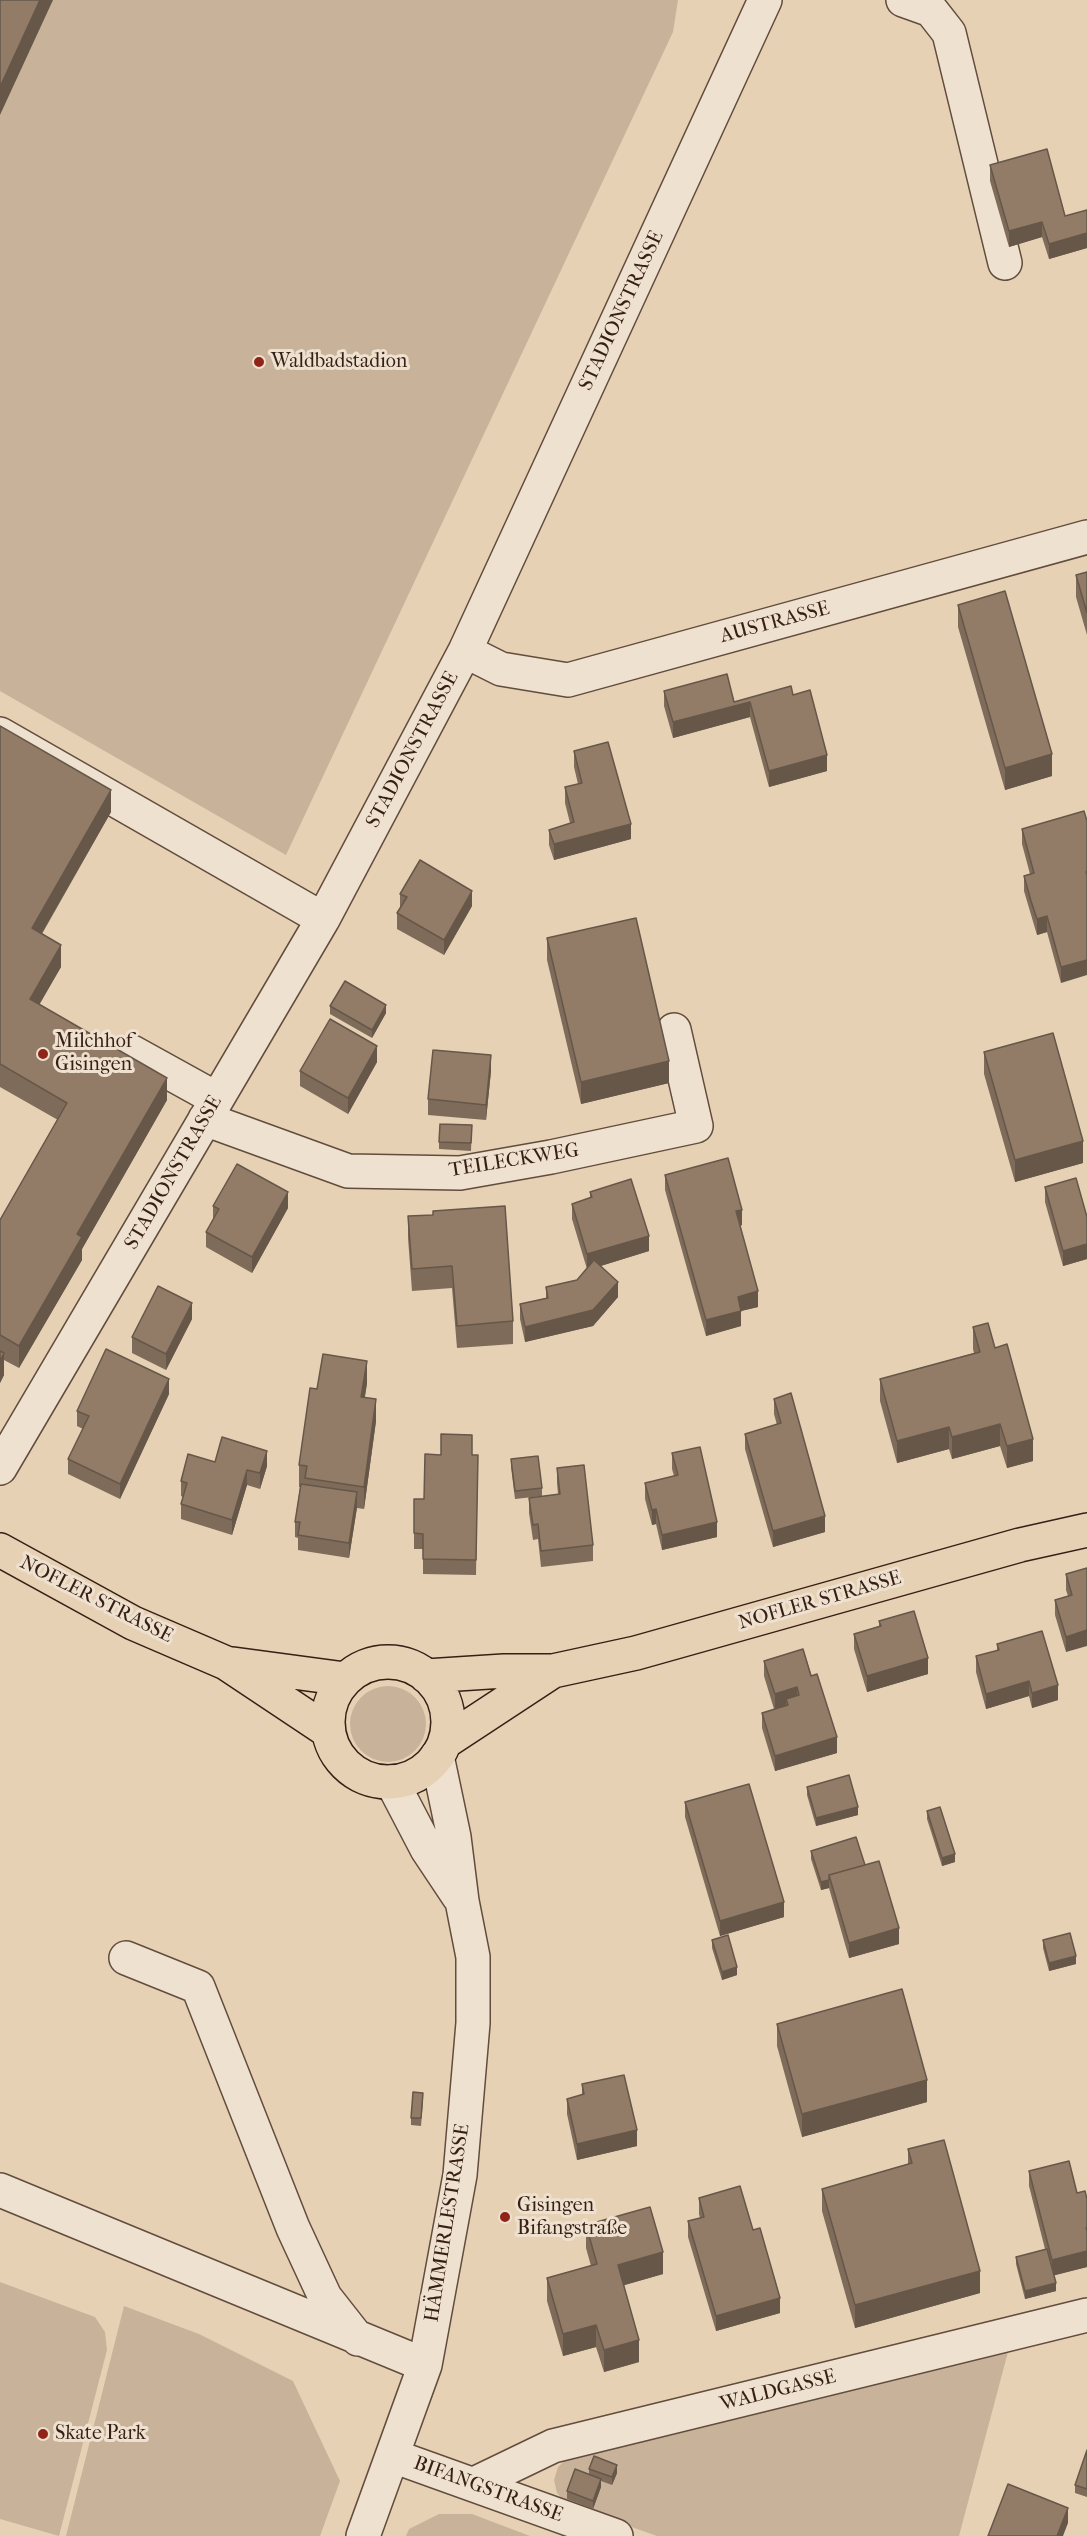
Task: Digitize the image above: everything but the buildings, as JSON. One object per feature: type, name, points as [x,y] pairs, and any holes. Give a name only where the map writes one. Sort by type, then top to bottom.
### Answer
[{"type":"main road","name":"NOFLER STRASSE","points":[[225,1663],[345,1679],[360,1669],[378,1663],[396,1662],[426,1676],[504,1671],[553,1671],[636,1653],[1020,1545],[1087,1530]]},
{"type":"main road","name":"NOFLER STRASSE","points":[[0,1550],[133,1623],[225,1663],[328,1731]]},
{"type":"main road","name":"NOFLER STRASSE","points":[[392,1782],[418,1775],[441,1749],[553,1671]]},
{"type":"main road","points":[[426,1676],[437,1686],[447,1713],[441,1749]]},
{"type":"main road","points":[[345,1679],[334,1695],[328,1712],[328,1731],[332,1745],[339,1758],[350,1769],[370,1779],[392,1782]]},
{"type":"street","name":"STADIONSTRASSE","points":[[0,1468],[323,919],[465,651],[765,0]]},
{"type":"street","points":[[903,0],[931,10],[949,33],[1005,263]]},
{"type":"street","name":"AUSTRASSE","points":[[465,651],[501,669],[568,680],[1087,537]]},
{"type":"street","points":[[0,734],[323,919]]},
{"type":"street","name":"TEILECKWEG","points":[[211,1109],[348,1172],[460,1173],[551,1157],[696,1126],[674,1030]]},
{"type":"street","points":[[132,1052],[211,1109]]},
{"type":"street","name":"HÄMMERLESTRASSE","points":[[363,2536],[425,2365],[460,2175],[473,2023],[473,1957],[462,1901],[441,1749]]},
{"type":"street","name":"HÄMMERLESTRASSE","points":[[392,1782],[427,1849],[462,1901]]},
{"type":"street","points":[[126,1958],[198,1987],[298,2238],[325,2297],[358,2339]]},
{"type":"street","points":[[0,2190],[425,2365]]},
{"type":"street","name":"WALDGASSE","points":[[474,2484],[553,2446],[1087,2316]]},
{"type":"street","name":"BIFANGSTRASSE","points":[[393,2456],[616,2536]]},
{"type":"shaded area","name":"Waldbadstadion","points":[[0,0],[678,0],[673,32],[286,855],[0,691]]},
{"type":"shaded area","points":[[388,1686],[403,1689],[415,1697],[423,1709],[426,1724],[423,1739],[415,1751],[403,1759],[388,1762],[373,1759],[361,1751],[353,1739],[350,1724],[353,1709],[361,1697],[373,1689]]},
{"type":"shaded area","name":"Skate Park","points":[[0,2282],[95,2317],[105,2332],[107,2350],[59,2536],[0,2519]]},
{"type":"shaded area","points":[[124,2306],[199,2334],[293,2381],[340,2481],[320,2536],[66,2536]]},
{"type":"shaded area","points":[[1008,2352],[959,2536],[657,2536],[567,2504],[557,2493],[554,2480],[558,2467],[569,2457]]},
{"type":"shaded area","points":[[439,2514],[472,2514],[530,2536],[406,2536],[409,2529]]},
{"type":"place","name":"Waldbadstadion","points":[[259,362]]},
{"type":"place","name":"Milchhof Gisingen","points":[[43,1054]]},
{"type":"place","name":"Gisingen Bifangstraße","points":[[505,2217]]},
{"type":"place","name":"Skate Park","points":[[43,2434]]}]
